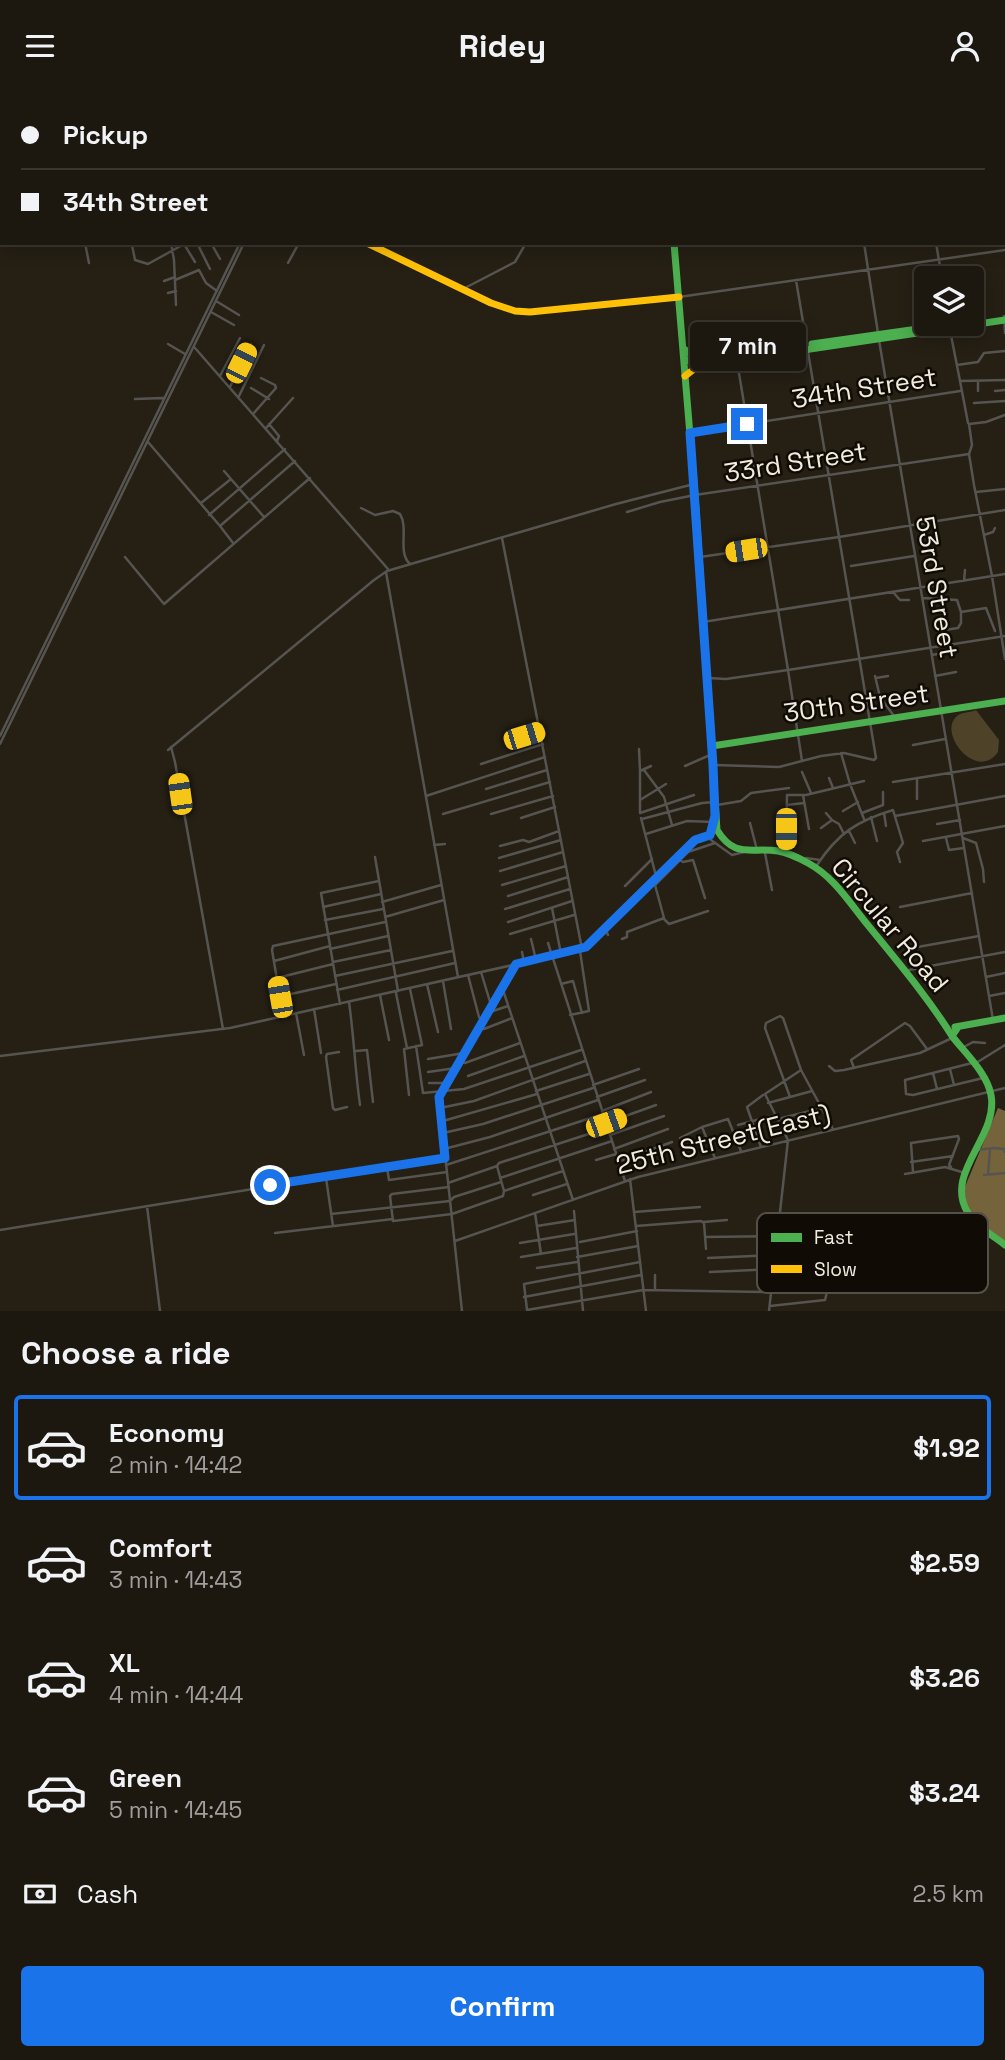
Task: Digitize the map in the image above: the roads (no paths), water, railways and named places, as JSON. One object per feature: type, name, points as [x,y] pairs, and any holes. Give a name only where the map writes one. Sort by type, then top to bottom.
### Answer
[{"type":"main road","points":[[371,245],[491,303],[521,312],[679,297]]},
{"type":"main road","points":[[674,245],[700,558],[713,750],[714,819],[722,838],[732,848],[744,852]]},
{"type":"main road","points":[[984,320],[1005,318]]},
{"type":"main road","points":[[984,321],[1005,318]]},
{"type":"main road","points":[[685,368],[914,331]]},
{"type":"main road","points":[[724,360],[737,361],[808,347]]},
{"type":"main road","points":[[684,349],[698,364]]},
{"type":"main road","points":[[685,368],[698,364]]},
{"type":"main road","name":"30th Street","points":[[713,750],[799,733],[1005,701]]},
{"type":"main road","name":"Circular Road","points":[[744,852],[761,850],[786,853],[815,867],[834,883],[906,971],[991,1093]]},
{"type":"main road","points":[[946,1026],[958,1027],[1005,1017]]},
{"type":"main road","points":[[953,1036],[958,1027]]},
{"type":"main road","points":[[968,1213],[964,1208],[960,1192],[965,1173],[992,1116],[991,1093]]},
{"type":"main road","points":[[988,1231],[1004,1242]]},
{"type":"street","points":[[85,245],[89,263]]},
{"type":"street","points":[[132,245],[134,258],[144,264],[151,263],[183,245]]},
{"type":"street","points":[[171,245],[176,305]]},
{"type":"street","points":[[186,245],[195,262]]},
{"type":"street","points":[[198,245],[210,269]]},
{"type":"street","points":[[212,245],[220,259]]},
{"type":"street","points":[[0,744],[195,348],[241,245]]},
{"type":"street","points":[[288,263],[298,245]]},
{"type":"street","points":[[462,290],[515,262],[525,245]]},
{"type":"street","name":"53rd Street","points":[[864,245],[993,1020]]},
{"type":"street","points":[[936,245],[940,266]]},
{"type":"street","points":[[679,297],[1005,250]]},
{"type":"street","points":[[164,281],[199,270],[206,283],[217,291]]},
{"type":"street","points":[[0,736],[163,398],[224,280]]},
{"type":"street","points":[[713,765],[779,767],[841,753],[876,759],[796,280]]},
{"type":"street","points":[[168,293],[176,291]]},
{"type":"street","points":[[216,301],[239,315]]},
{"type":"street","points":[[211,312],[234,325]]},
{"type":"street","points":[[1005,318],[1005,333]]},
{"type":"street","points":[[952,336],[960,391],[969,424],[972,445],[969,454],[1005,659]]},
{"type":"street","points":[[220,376],[240,338]]},
{"type":"street","points":[[168,344],[185,354]]},
{"type":"street","points":[[230,387],[251,344]]},
{"type":"street","points":[[239,396],[264,345]]},
{"type":"street","points":[[195,348],[388,571],[458,977]]},
{"type":"street","points":[[957,365],[978,362],[984,353],[1005,351]]},
{"type":"street","points":[[737,361],[802,761]]},
{"type":"street","points":[[253,414],[269,399],[276,387],[261,378]]},
{"type":"street","points":[[960,381],[1005,380]]},
{"type":"street","points":[[978,381],[978,391]]},
{"type":"street","points":[[251,388],[269,399]]},
{"type":"street","points":[[995,390],[1005,390]]},
{"type":"street","name":"34th Street","points":[[690,433],[960,391]]},
{"type":"street","points":[[135,399],[163,398]]},
{"type":"street","points":[[266,428],[293,398]]},
{"type":"street","points":[[974,403],[1005,401]]},
{"type":"street","points":[[969,424],[1005,415]]},
{"type":"street","points":[[994,418],[995,425]]},
{"type":"street","points":[[269,424],[279,436],[277,440]]},
{"type":"street","points":[[148,442],[234,543]]},
{"type":"street","points":[[209,515],[285,449]]},
{"type":"street","name":"33rd Street","points":[[627,512],[695,495],[969,454]]},
{"type":"street","points":[[220,526],[295,461]]},
{"type":"street","points":[[223,471],[264,517]]},
{"type":"street","points":[[125,557],[164,604],[310,478]]},
{"type":"street","points":[[200,504],[230,479]]},
{"type":"street","points":[[222,1029],[176,762],[169,749],[388,571],[694,484]]},
{"type":"street","points":[[975,492],[1005,489]]},
{"type":"street","points":[[361,508],[375,515],[393,511],[400,514],[404,527],[405,559],[410,564]]},
{"type":"street","points":[[700,558],[1005,510]]},
{"type":"street","points":[[985,535],[993,532],[995,528]]},
{"type":"street","points":[[502,538],[581,950],[589,1010],[570,1015]]},
{"type":"street","points":[[851,566],[914,556]]},
{"type":"street","points":[[964,581],[965,570]]},
{"type":"street","points":[[704,622],[1005,574]]},
{"type":"street","points":[[893,592],[900,600],[909,600]]},
{"type":"street","points":[[922,598],[957,600],[961,612],[958,628],[938,631]]},
{"type":"street","points":[[961,612],[986,608],[995,631]]},
{"type":"street","points":[[708,678],[726,679],[1003,637]]},
{"type":"street","points":[[932,655],[953,651]]},
{"type":"street","points":[[934,675],[956,672]]},
{"type":"street","points":[[888,676],[876,677],[880,698],[896,719]]},
{"type":"street","points":[[524,736],[540,731]]},
{"type":"street","points":[[913,745],[945,739]]},
{"type":"street","points":[[481,764],[543,744]]},
{"type":"street","points":[[639,749],[642,771],[640,813],[656,876]]},
{"type":"street","points":[[685,767],[713,750]]},
{"type":"street","points":[[841,753],[849,785],[864,819]]},
{"type":"street","points":[[426,796],[545,757]]},
{"type":"street","points":[[893,782],[1005,764]]},
{"type":"street","points":[[642,771],[651,766]]},
{"type":"street","points":[[486,789],[547,770]]},
{"type":"street","points":[[642,771],[666,803],[672,826]]},
{"type":"street","points":[[802,772],[811,793]]},
{"type":"street","points":[[829,778],[833,789]]},
{"type":"street","points":[[917,779],[917,799]]},
{"type":"street","points":[[786,853],[787,795],[803,795],[864,781]]},
{"type":"street","points":[[443,814],[550,782]]},
{"type":"street","points":[[640,800],[666,784]]},
{"type":"street","points":[[642,819],[702,803],[741,801],[751,793],[789,789]]},
{"type":"street","points":[[862,813],[884,805],[883,792]]},
{"type":"street","points":[[640,813],[694,795]]},
{"type":"street","points":[[803,795],[809,829]]},
{"type":"street","points":[[491,814],[552,796]]},
{"type":"street","points":[[895,815],[1005,796]]},
{"type":"street","points":[[843,811],[858,802]]},
{"type":"street","points":[[787,805],[804,803]]},
{"type":"street","points":[[521,818],[555,807]]},
{"type":"street","points":[[815,867],[831,844],[864,819],[895,810],[903,843],[897,852],[900,862]]},
{"type":"street","points":[[826,813],[839,824],[844,834]]},
{"type":"street","points":[[884,813],[886,826]]},
{"type":"street","points":[[871,817],[877,841]]},
{"type":"street","points":[[646,834],[672,826],[714,819],[710,835],[715,843],[732,855],[744,852]]},
{"type":"street","points":[[821,828],[832,820]]},
{"type":"street","points":[[937,824],[960,821]]},
{"type":"street","points":[[750,823],[772,890]]},
{"type":"street","points":[[923,841],[1005,826]]},
{"type":"street","points":[[499,846],[523,840],[529,842],[559,831]]},
{"type":"street","points":[[849,831],[855,843]]},
{"type":"street","points":[[0,1056],[222,1029],[581,950],[695,840],[710,835]]},
{"type":"street","points":[[962,836],[976,843],[984,881]]},
{"type":"street","points":[[946,837],[949,850],[964,848]]},
{"type":"street","points":[[499,858],[561,840]]},
{"type":"street","points":[[434,845],[445,843]]},
{"type":"street","points":[[708,911],[669,924],[663,918],[654,885],[688,852],[715,843]]},
{"type":"street","points":[[500,871],[563,852]]},
{"type":"street","points":[[375,857],[407,1048]]},
{"type":"street","points":[[625,886],[653,858]]},
{"type":"street","points":[[800,858],[820,860]]},
{"type":"street","points":[[680,860],[693,860],[705,898]]},
{"type":"street","points":[[502,884],[566,866]]},
{"type":"street","points":[[508,897],[568,877]]},
{"type":"street","points":[[340,1004],[322,892],[379,881]]},
{"type":"street","points":[[382,902],[441,885]]},
{"type":"street","points":[[505,909],[570,889]]},
{"type":"street","points":[[900,907],[972,893]]},
{"type":"street","points":[[323,907],[381,894]]},
{"type":"street","points":[[385,917],[444,900]]},
{"type":"street","points":[[508,922],[572,901]]},
{"type":"street","points":[[552,908],[561,954]]},
{"type":"street","points":[[325,920],[383,909]]},
{"type":"street","points":[[510,935],[574,915]]},
{"type":"street","points":[[622,940],[627,937],[627,933],[663,918]]},
{"type":"street","points":[[284,1016],[273,946],[386,922]]},
{"type":"street","points":[[605,928],[608,935]]},
{"type":"street","points":[[274,961],[388,936]]},
{"type":"street","points":[[912,948],[979,936]]},
{"type":"street","points":[[531,939],[536,960]]},
{"type":"street","points":[[548,943],[625,1181]]},
{"type":"street","points":[[277,978],[391,950]]},
{"type":"street","points":[[335,976],[453,951]]},
{"type":"street","points":[[522,952],[523,962]]},
{"type":"street","points":[[906,971],[1005,952]]},
{"type":"street","points":[[337,990],[456,963]]},
{"type":"street","points":[[463,1311],[439,1099],[516,964]]},
{"type":"street","points":[[481,972],[491,1005]]},
{"type":"street","points":[[986,977],[1005,973]]},
{"type":"street","points":[[468,975],[482,1021]]},
{"type":"street","points":[[443,981],[451,1029]]},
{"type":"street","points":[[560,984],[573,981],[582,1013]]},
{"type":"street","points":[[280,997],[337,984]]},
{"type":"street","points":[[427,984],[438,1032]]},
{"type":"street","points":[[502,987],[573,1200]]},
{"type":"street","points":[[409,1095],[404,1049],[422,1045],[410,988]]},
{"type":"street","points":[[989,996],[1005,993]]},
{"type":"street","points":[[380,995],[389,1039]]},
{"type":"street","points":[[349,1002],[360,1105]]},
{"type":"street","points":[[494,1011],[508,1006]]},
{"type":"street","points":[[314,1009],[321,1053]]},
{"type":"street","points":[[296,1013],[304,1055]]},
{"type":"street","points":[[790,1097],[765,1028],[766,1023],[780,1016],[801,1070],[833,1129]]},
{"type":"street","points":[[484,1029],[512,1018]]},
{"type":"street","points":[[854,1068],[851,1060],[906,1023],[927,1049]]},
{"type":"street","points":[[830,1066],[835,1071],[915,1055],[953,1036]]},
{"type":"street","points":[[962,1048],[974,1042],[985,1043]]},
{"type":"street","points":[[459,1061],[465,1063],[520,1043]]},
{"type":"street","points":[[979,1079],[908,1096],[905,1092],[905,1080],[970,1064],[1005,1045]]},
{"type":"street","points":[[416,1046],[421,1092],[464,1089],[581,1050]]},
{"type":"street","points":[[355,1051],[366,1050],[373,1102]]},
{"type":"street","points":[[339,1052],[327,1054],[332,1108],[335,1110],[347,1107]]},
{"type":"street","points":[[428,1059],[464,1053]]},
{"type":"street","points":[[468,1076],[524,1056]]},
{"type":"street","points":[[440,1108],[474,1101],[585,1061]]},
{"type":"street","points":[[428,1072],[456,1068]]},
{"type":"street","points":[[443,1133],[541,1105],[639,1069]]},
{"type":"street","points":[[950,1069],[954,1085]]},
{"type":"street","points":[[761,1147],[747,1105],[801,1070]]},
{"type":"street","points":[[933,1073],[937,1089]]},
{"type":"street","points":[[441,1122],[589,1074]]},
{"type":"street","points":[[444,1149],[490,1137],[645,1080]]},
{"type":"street","points":[[429,1083],[447,1083]]},
{"type":"street","name":"25th Street(East)","points":[[455,1241],[630,1179],[1005,1088]]},
{"type":"street","points":[[768,1103],[812,1091]]},
{"type":"street","points":[[446,1165],[602,1113],[651,1092]]},
{"type":"street","points":[[765,1094],[788,1140],[780,1213]]},
{"type":"street","points":[[606,1123],[656,1105]]},
{"type":"street","points":[[738,1125],[822,1108]]},
{"type":"street","points":[[610,1135],[664,1117]]},
{"type":"street","points":[[680,1138],[702,1127],[728,1119],[741,1151]]},
{"type":"street","points":[[702,1127],[715,1158]]},
{"type":"street","points":[[393,1219],[392,1194],[449,1185],[499,1163],[607,1128]]},
{"type":"street","points":[[596,1160],[668,1129]]},
{"type":"street","points":[[913,1172],[911,1143],[958,1136],[960,1139],[949,1165],[951,1167]]},
{"type":"street","points":[[331,1214],[450,1201],[454,1197],[558,1158],[612,1141]]},
{"type":"street","points":[[618,1162],[673,1142]]},
{"type":"street","points":[[977,1150],[994,1148],[1005,1151]]},
{"type":"street","points":[[990,1150],[986,1175],[1005,1173]]},
{"type":"street","points":[[911,1162],[953,1156]]},
{"type":"street","points":[[0,1230],[445,1158]]},
{"type":"street","points":[[497,1166],[504,1192]]},
{"type":"street","points":[[387,1167],[390,1180],[447,1172]]},
{"type":"street","points":[[905,1174],[951,1167],[965,1173]]},
{"type":"street","points":[[275,1233],[452,1214],[563,1171]]},
{"type":"street","points":[[326,1176],[333,1226]]},
{"type":"street","points":[[630,1179],[646,1311]]},
{"type":"street","points":[[533,1195],[568,1184]]},
{"type":"street","points":[[147,1206],[159,1311]]},
{"type":"street","points":[[634,1212],[700,1207]]},
{"type":"street","points":[[574,1211],[583,1311]]},
{"type":"street","points":[[535,1213],[541,1254]]},
{"type":"street","points":[[537,1226],[575,1220]]},
{"type":"street","points":[[636,1226],[727,1220]]},
{"type":"street","points":[[703,1222],[706,1249]]},
{"type":"street","points":[[580,1242],[636,1231]]},
{"type":"street","points":[[520,1243],[574,1234]]},
{"type":"street","points":[[705,1237],[757,1236]]},
{"type":"street","points":[[537,1268],[638,1246]]},
{"type":"street","points":[[521,1257],[576,1248]]},
{"type":"street","points":[[708,1258],[757,1256]]},
{"type":"street","points":[[640,1262],[524,1284],[527,1310],[643,1290],[757,1292]]},
{"type":"street","points":[[710,1272],[757,1270]]},
{"type":"street","points":[[524,1297],[641,1275]]},
{"type":"street","points":[[655,1275],[655,1290]]},
{"type":"street","points":[[769,1311],[772,1293]]},
{"type":"street","points":[[770,1305],[825,1300],[827,1293]]}]
